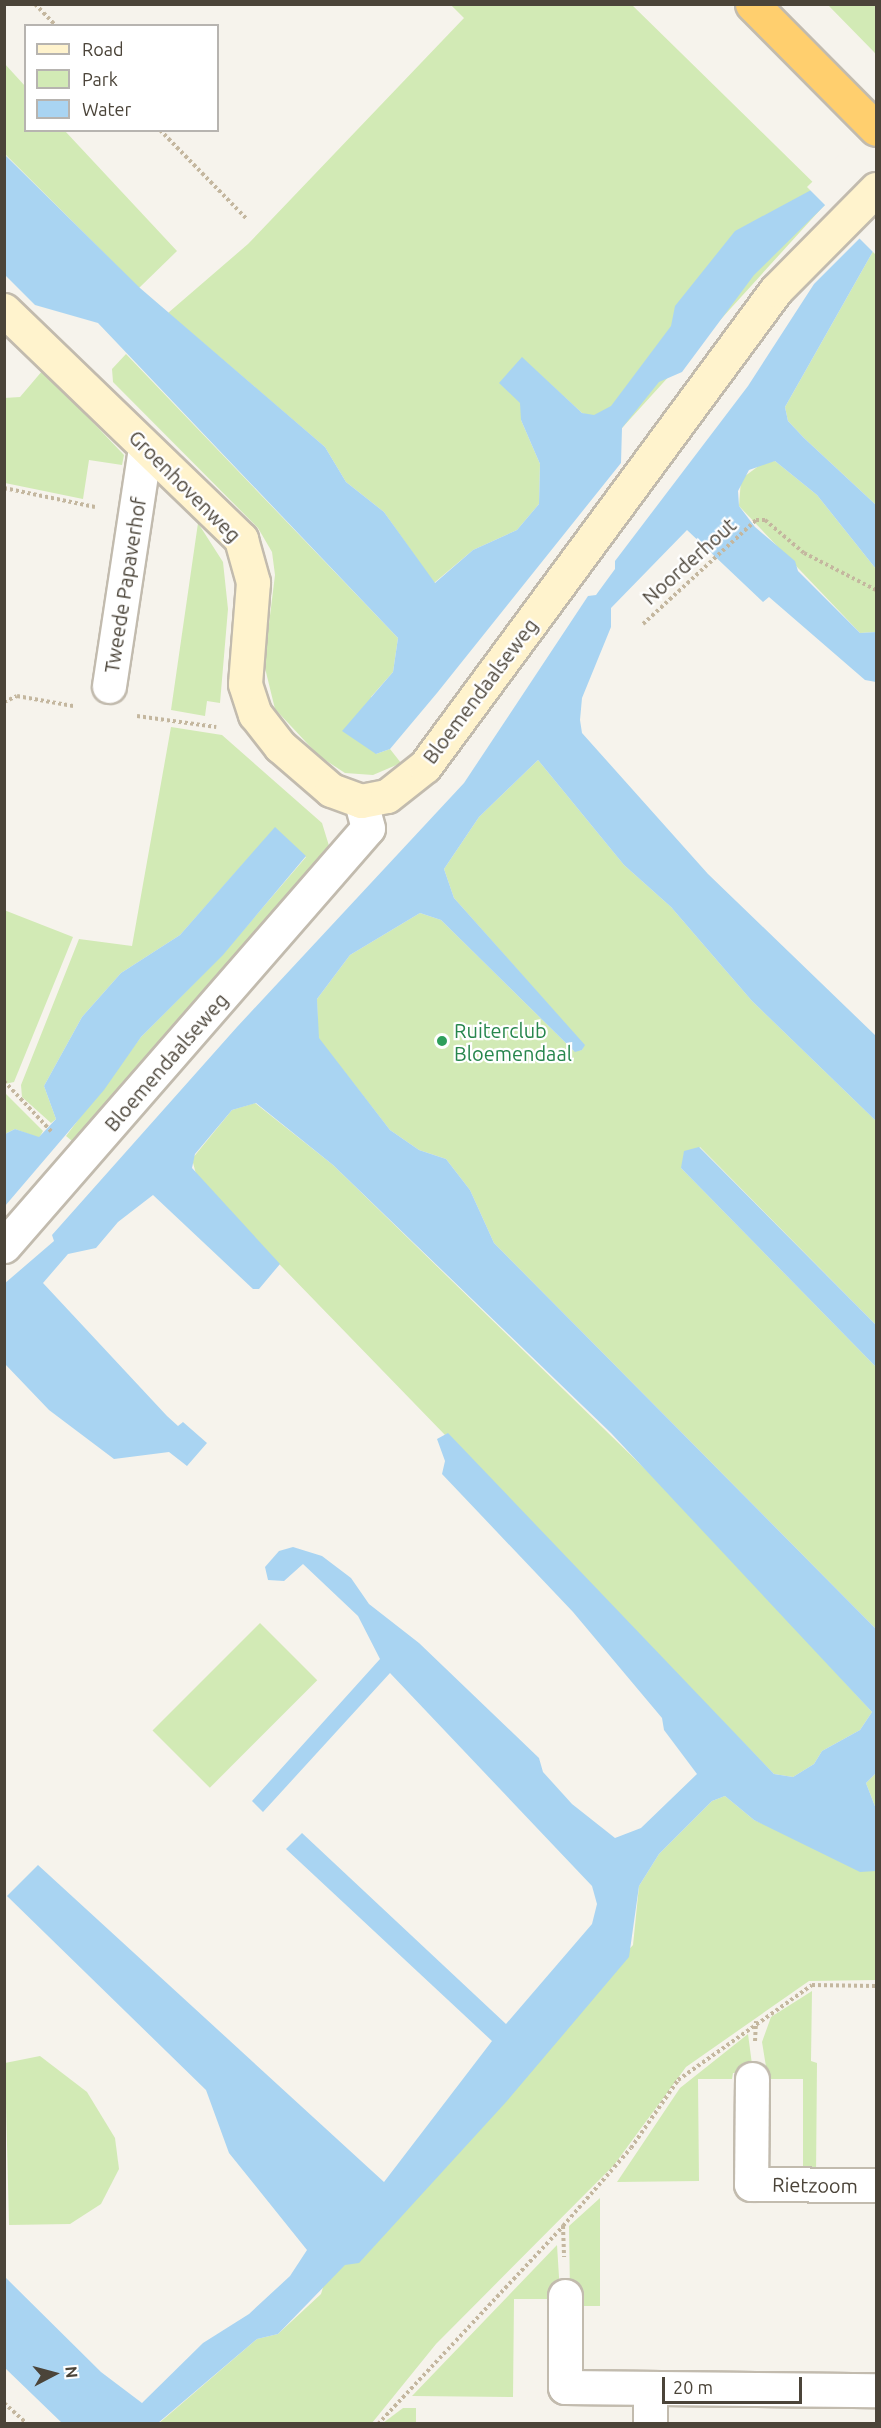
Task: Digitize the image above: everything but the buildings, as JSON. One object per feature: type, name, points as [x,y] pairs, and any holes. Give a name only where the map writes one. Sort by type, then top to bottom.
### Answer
[{"type":"highway","points":[[752,4],[871,123]]},
{"type":"street","name":"Bloemendaalseweg","points":[[4,1246],[368,828],[361,801],[387,796],[425,766],[776,290],[876,189]]},
{"type":"street","name":"Groenhovenweg","points":[[4,310],[227,524],[250,556],[245,684],[255,714],[306,769],[331,790],[361,801]]},
{"type":"street","name":"Tweede Papaverhof","points":[[117,700],[145,447]]},
{"type":"street","name":"Rietzoom","points":[[752,2079],[751,2184],[876,2185]]},
{"type":"street","points":[[565,2296],[565,2387],[650,2390],[876,2390]]},
{"type":"street","points":[[650,2390],[650,2424]]},
{"type":"path","points":[[36,4],[54,24]]},
{"type":"path","points":[[162,132],[246,218]]},
{"type":"path","points":[[4,488],[137,513]]},
{"type":"path","name":"Noorderhout","points":[[643,624],[756,520],[765,520],[804,553],[876,590]]},
{"type":"path","points":[[4,702],[17,696],[80,707]]},
{"type":"path","points":[[117,700],[225,729],[255,714]]},
{"type":"path","points":[[4,1081],[47,1127]]},
{"type":"path","points":[[378,2424],[563,2226],[631,2148],[678,2080],[812,1985],[876,1986]]},
{"type":"path","points":[[4,2403],[27,2424]]},
{"type":"green space","points":[[451,5],[632,5],[830,199],[622,428],[582,413],[522,358],[521,420],[540,464],[539,504],[517,530],[473,550],[434,583],[384,512],[346,482],[325,447],[168,313],[248,244],[464,18]]},
{"type":"green space","points":[[828,5],[876,5],[876,55],[874,52]]},
{"type":"green space","points":[[4,63],[24,85],[24,132],[66,132],[177,251],[139,288],[5,154]]},
{"type":"green space","points":[[876,246],[876,505],[788,421],[785,407]]},
{"type":"green space","points":[[126,354],[398,638],[393,672],[371,697],[376,754],[390,749],[401,763],[373,775],[345,773],[319,756],[275,709],[264,664],[275,575],[272,552],[258,528],[113,382],[112,369]]},
{"type":"green space","points":[[43,370],[124,455],[122,465],[89,460],[83,499],[5,483],[4,398],[20,397]]},
{"type":"green space","points":[[775,461],[817,495],[876,569],[876,632],[860,633],[739,506],[741,479],[764,462]]},
{"type":"green space","points":[[198,523],[223,562],[228,609],[220,703],[207,701],[205,716],[171,710]]},
{"type":"green space","points":[[171,727],[222,735],[322,823],[330,849],[72,1141],[66,1136],[141,1037],[223,954],[306,857],[275,828],[180,935],[121,973],[82,1017],[44,1086],[56,1119],[51,1123],[22,1097],[21,1085],[79,939],[132,946]]},
{"type":"green space","points":[[538,760],[624,865],[671,907],[752,1001],[876,1121],[876,1325],[700,1147],[681,1168],[876,1367],[876,1629],[494,1243],[470,1190],[446,1159],[419,1150],[390,1130],[318,1038],[317,999],[350,955],[420,913],[441,920],[574,1051],[582,1050],[584,1045],[454,898],[444,869],[479,817]]},
{"type":"green space","points":[[4,910],[73,937],[14,1082],[5,1084]]},
{"type":"green space","points":[[4,1092],[43,1131],[39,1138],[15,1129],[5,1134]]},
{"type":"green space","points":[[255,1103],[333,1165],[678,1501],[872,1712],[860,1730],[822,1751],[814,1764],[793,1777],[774,1774],[219,1202],[196,1174],[192,1159],[232,1110]]},
{"type":"green space","points":[[260,1623],[317,1680],[210,1788],[153,1730]]},
{"type":"green space","points":[[876,1773],[876,1809],[866,1783]]},
{"type":"green space","points":[[725,1796],[754,1820],[876,1871],[876,1980],[809,1981],[686,2067],[614,2165],[436,2344],[372,2423],[158,2424],[257,2339],[278,2334],[321,2294],[324,2284],[633,1945],[639,1886],[659,1854],[712,1801]]},
{"type":"green space","points":[[812,1991],[811,2061],[817,2063],[816,2176],[803,2175],[803,2079],[768,2079],[762,2042],[771,2017]]},
{"type":"green space","points":[[748,2034],[753,2072],[733,2073],[732,2079],[698,2079],[699,2181],[617,2182],[680,2088]]},
{"type":"green space","points":[[40,2056],[87,2092],[115,2138],[119,2169],[101,2204],[70,2224],[9,2225],[5,2063]]},
{"type":"green space","points":[[600,2198],[600,2306],[582,2306],[582,2295],[570,2293],[569,2226]]},
{"type":"green space","points":[[557,2245],[560,2293],[548,2293],[548,2299],[514,2299],[513,2397],[412,2396]]},
{"type":"green space","points":[[403,2408],[416,2408],[416,2423],[383,2423]]},
{"type":"water","points":[[4,154],[140,288],[325,447],[346,482],[384,512],[435,583],[473,550],[517,530],[539,504],[540,464],[521,420],[520,403],[499,383],[522,357],[582,413],[594,415],[611,406],[671,326],[675,306],[735,231],[876,155],[754,275],[682,372],[659,382],[622,428],[621,463],[390,749],[376,754],[342,731],[393,672],[398,638],[98,323],[35,305],[5,275]]},
{"type":"water","points":[[864,234],[876,246],[785,407],[788,421],[876,505],[876,569],[817,495],[775,461],[749,470],[738,491],[739,506],[755,527],[795,561],[798,571],[860,633],[876,632],[876,682],[865,680],[769,597],[763,602],[687,530],[611,608],[611,627],[582,698],[580,720],[582,733],[708,874],[876,1036],[876,1121],[752,1001],[671,907],[624,865],[538,760],[479,817],[444,869],[454,898],[585,1045],[582,1050],[575,1052],[441,920],[420,913],[350,955],[317,999],[319,1038],[390,1130],[419,1150],[446,1159],[470,1190],[494,1243],[876,1629],[876,1773],[866,1783],[876,1809],[876,1871],[860,1872],[754,1820],[725,1796],[712,1801],[659,1854],[639,1886],[629,1957],[507,2101],[359,2263],[345,2265],[278,2334],[257,2339],[158,2423],[62,2423],[5,2368],[4,2276],[101,2372],[142,2403],[203,2343],[249,2314],[290,2276],[307,2250],[229,2153],[206,2090],[7,1896],[38,1865],[384,2182],[492,2041],[286,1849],[302,1833],[506,2024],[592,1924],[597,1904],[592,1886],[390,1673],[263,1812],[252,1801],[380,1659],[358,1616],[303,1564],[284,1581],[268,1580],[265,1567],[279,1551],[293,1547],[322,1556],[351,1578],[369,1604],[419,1643],[539,1758],[543,1772],[572,1804],[615,1838],[641,1828],[697,1774],[664,1730],[662,1718],[573,1612],[442,1474],[445,1461],[437,1439],[448,1433],[774,1774],[793,1777],[814,1764],[822,1751],[860,1730],[872,1712],[611,1433],[333,1165],[256,1103],[232,1110],[195,1154],[192,1168],[280,1264],[259,1289],[253,1289],[153,1195],[118,1222],[96,1248],[68,1254],[43,1283],[167,1416],[178,1426],[183,1422],[207,1443],[187,1466],[169,1452],[114,1459],[49,1410],[5,1364],[4,1284],[54,1241],[52,1235],[237,1027],[464,783],[588,596],[596,595],[615,569],[615,561],[748,386],[814,284]]},
{"type":"water","points":[[275,827],[306,856],[223,955],[141,1037],[104,1090],[5,1206],[5,1134],[15,1129],[39,1137],[56,1119],[44,1086],[82,1017],[121,973],[180,935]]},
{"type":"water","points":[[699,1147],[876,1325],[876,1367],[681,1168],[684,1151]]},
{"type":"pier","points":[[876,119],[876,159],[828,208],[807,187]]},
{"type":"pier","points":[[876,216],[876,252],[875,254],[858,237]]},
{"type":"place","name":"Ruiterclub Bloemendaal","points":[[442,1041]]}]
